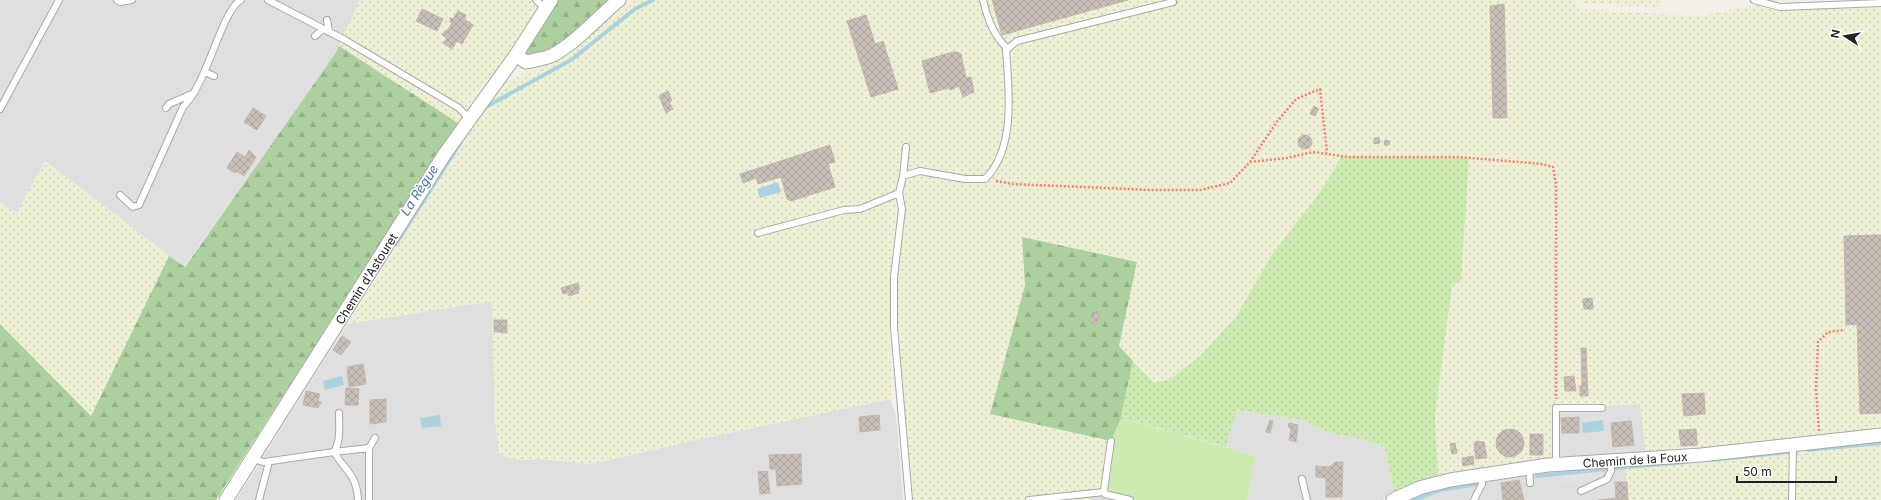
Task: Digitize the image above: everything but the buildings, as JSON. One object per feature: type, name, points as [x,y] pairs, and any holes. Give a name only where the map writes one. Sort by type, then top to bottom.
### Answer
[{"type":"street","points":[[516,55],[526,62],[551,55],[576,39],[604,12],[620,0]]},
{"type":"street","name":"Chemin d'Astouret","points":[[226,500],[444,155],[516,55],[544,3]]},
{"type":"street","name":"Chemin de la Foux","points":[[1392,500],[1419,488],[1450,480],[1556,464],[1701,455],[1881,435]]},
{"type":"lane","points":[[0,109],[41,29],[59,0]]},
{"type":"lane","points":[[117,0],[120,2],[131,2]]},
{"type":"lane","points":[[120,195],[133,207],[139,205],[182,107],[191,100],[205,72],[226,20],[236,2],[242,0]]},
{"type":"lane","points":[[268,0],[329,32],[459,108],[470,120]]},
{"type":"lane","points":[[983,0],[989,23],[998,39],[1008,49]]},
{"type":"lane","points":[[1754,0],[1780,7],[1881,3]]},
{"type":"lane","points":[[903,176],[920,171],[965,178],[985,179],[994,171],[1002,154],[1010,100],[1006,50],[1017,41],[1173,2]]},
{"type":"lane","points":[[327,20],[329,32]]},
{"type":"lane","points":[[315,36],[323,29]]},
{"type":"lane","points":[[205,72],[214,76]]},
{"type":"lane","points":[[166,108],[169,104],[181,96],[194,93]]},
{"type":"lane","points":[[906,147],[903,176],[899,193],[902,209],[894,277],[894,327],[909,500]]},
{"type":"lane","points":[[758,233],[844,210],[860,209],[899,193]]},
{"type":"lane","points":[[1556,464],[1556,408],[1602,408]]},
{"type":"lane","points":[[334,452],[337,447],[339,413]]},
{"type":"lane","points":[[369,500],[369,448],[375,438]]},
{"type":"lane","points":[[1104,492],[1111,441]]},
{"type":"lane","points":[[1792,500],[1793,444]]},
{"type":"lane","points":[[252,459],[270,462],[369,448]]},
{"type":"lane","points":[[334,452],[358,486],[358,500]]},
{"type":"lane","points":[[1581,491],[1607,480],[1612,471],[1611,460]]},
{"type":"lane","points":[[259,500],[270,462]]},
{"type":"lane","points":[[1529,468],[1530,483]]},
{"type":"lane","points":[[1474,500],[1482,484],[1482,475]]},
{"type":"lane","points":[[1302,479],[1307,500]]},
{"type":"lane","points":[[1029,500],[1104,492],[1105,494],[1130,500]]},
{"type":"path","points":[[985,179],[1013,184],[1152,190],[1200,190],[1230,183],[1250,162],[1276,123],[1296,99],[1320,89],[1327,153]]},
{"type":"path","points":[[1250,162],[1287,158],[1313,152],[1348,157],[1459,157],[1542,164],[1552,167],[1556,185],[1556,408]]},
{"type":"path","points":[[1820,441],[1816,389],[1818,342],[1828,332],[1845,330]]},
{"type":"shaded area","points":[[0,0],[360,0],[335,54],[184,267],[45,161],[17,213],[0,202]]},
{"type":"shaded area","points":[[492,301],[495,420],[499,454],[521,460],[539,459],[592,464],[722,434],[890,399],[896,416],[903,500],[236,500],[347,324]]},
{"type":"shaded area","points":[[1640,404],[1646,452],[1556,458],[1556,408]]},
{"type":"shaded area","points":[[1236,410],[1301,420],[1329,433],[1364,440],[1385,447],[1394,493],[1382,500],[1247,500],[1256,456],[1226,447]]},
{"type":"shaded area","points":[[1625,465],[1628,500],[1408,500],[1454,484]]},
{"type":"shaded area","points":[[1602,470],[1603,480],[1563,484],[1563,474]]},
{"type":"shaded area","points":[[1093,494],[1105,494],[1130,500],[1090,500]]},
{"type":"green space","points":[[360,0],[543,0],[506,56],[468,105],[458,123],[339,46]]},
{"type":"green space","points":[[558,0],[613,0],[577,33],[556,48],[536,56],[523,55]]},
{"type":"green space","points":[[631,0],[981,0],[987,24],[993,32],[985,0],[1576,0],[1576,9],[1700,16],[1759,4],[1765,7],[1783,10],[1881,6],[1881,431],[1646,452],[1640,404],[1557,408],[1556,458],[1438,476],[1435,416],[1452,286],[1342,156],[1320,192],[1271,256],[1236,317],[1200,356],[1170,379],[1154,383],[1119,346],[1137,262],[1022,237],[1025,285],[990,414],[1111,441],[1104,492],[1093,494],[1090,500],[909,500],[894,327],[905,155],[896,208],[892,257],[890,305],[891,399],[649,450],[592,464],[542,459],[521,460],[508,458],[499,454],[495,420],[492,301],[348,324],[500,85],[515,77],[551,64],[571,52]],"holes":[[[1553,195],[1556,233],[1555,261]]]},
{"type":"green space","points":[[1581,0],[1659,0],[1658,7],[1581,4]]},
{"type":"green space","points":[[339,46],[458,123],[216,500],[0,500],[0,324],[91,416],[169,256],[185,267],[335,54]]},
{"type":"green space","points":[[1342,156],[1469,158],[1461,280],[1452,286],[1435,416],[1438,476],[1423,480],[1394,493],[1385,447],[1364,440],[1329,433],[1301,420],[1237,410],[1226,447],[1134,421],[1120,421],[1133,361],[1154,383],[1170,379],[1200,356],[1236,317],[1271,256],[1320,192]]},
{"type":"green space","points":[[45,161],[169,256],[91,417],[0,324],[0,202],[17,213]]},
{"type":"green space","points":[[1022,237],[1137,262],[1119,346],[1133,361],[1120,421],[1111,441],[990,414],[1025,285]]},
{"type":"green space","points":[[1120,421],[1133,421],[1256,456],[1247,500],[1130,500],[1105,494],[1111,441]]},
{"type":"green space","points":[[1881,442],[1881,500],[1628,500],[1625,465],[1713,461],[1793,449]]},
{"type":"water","points":[[778,182],[781,192],[760,198],[757,189]]},
{"type":"water","points":[[342,376],[344,385],[325,390],[323,381]]},
{"type":"water","points":[[440,415],[441,426],[422,428],[420,418]]},
{"type":"water","points":[[1603,420],[1604,431],[1583,433],[1582,423]]},
{"type":"waterway","name":"La Règue","points":[[484,108],[571,60],[635,9],[653,0]]},
{"type":"waterway","name":"La Règue","points":[[396,244],[461,142]]},
{"type":"waterway","points":[[1808,450],[1881,443]]},
{"type":"waterway","points":[[1711,460],[1790,452]]},
{"type":"waterway","points":[[1616,468],[1688,462]]},
{"type":"waterway","points":[[1537,476],[1606,469]]},
{"type":"waterway","points":[[1414,500],[1440,490],[1478,484]]}]
